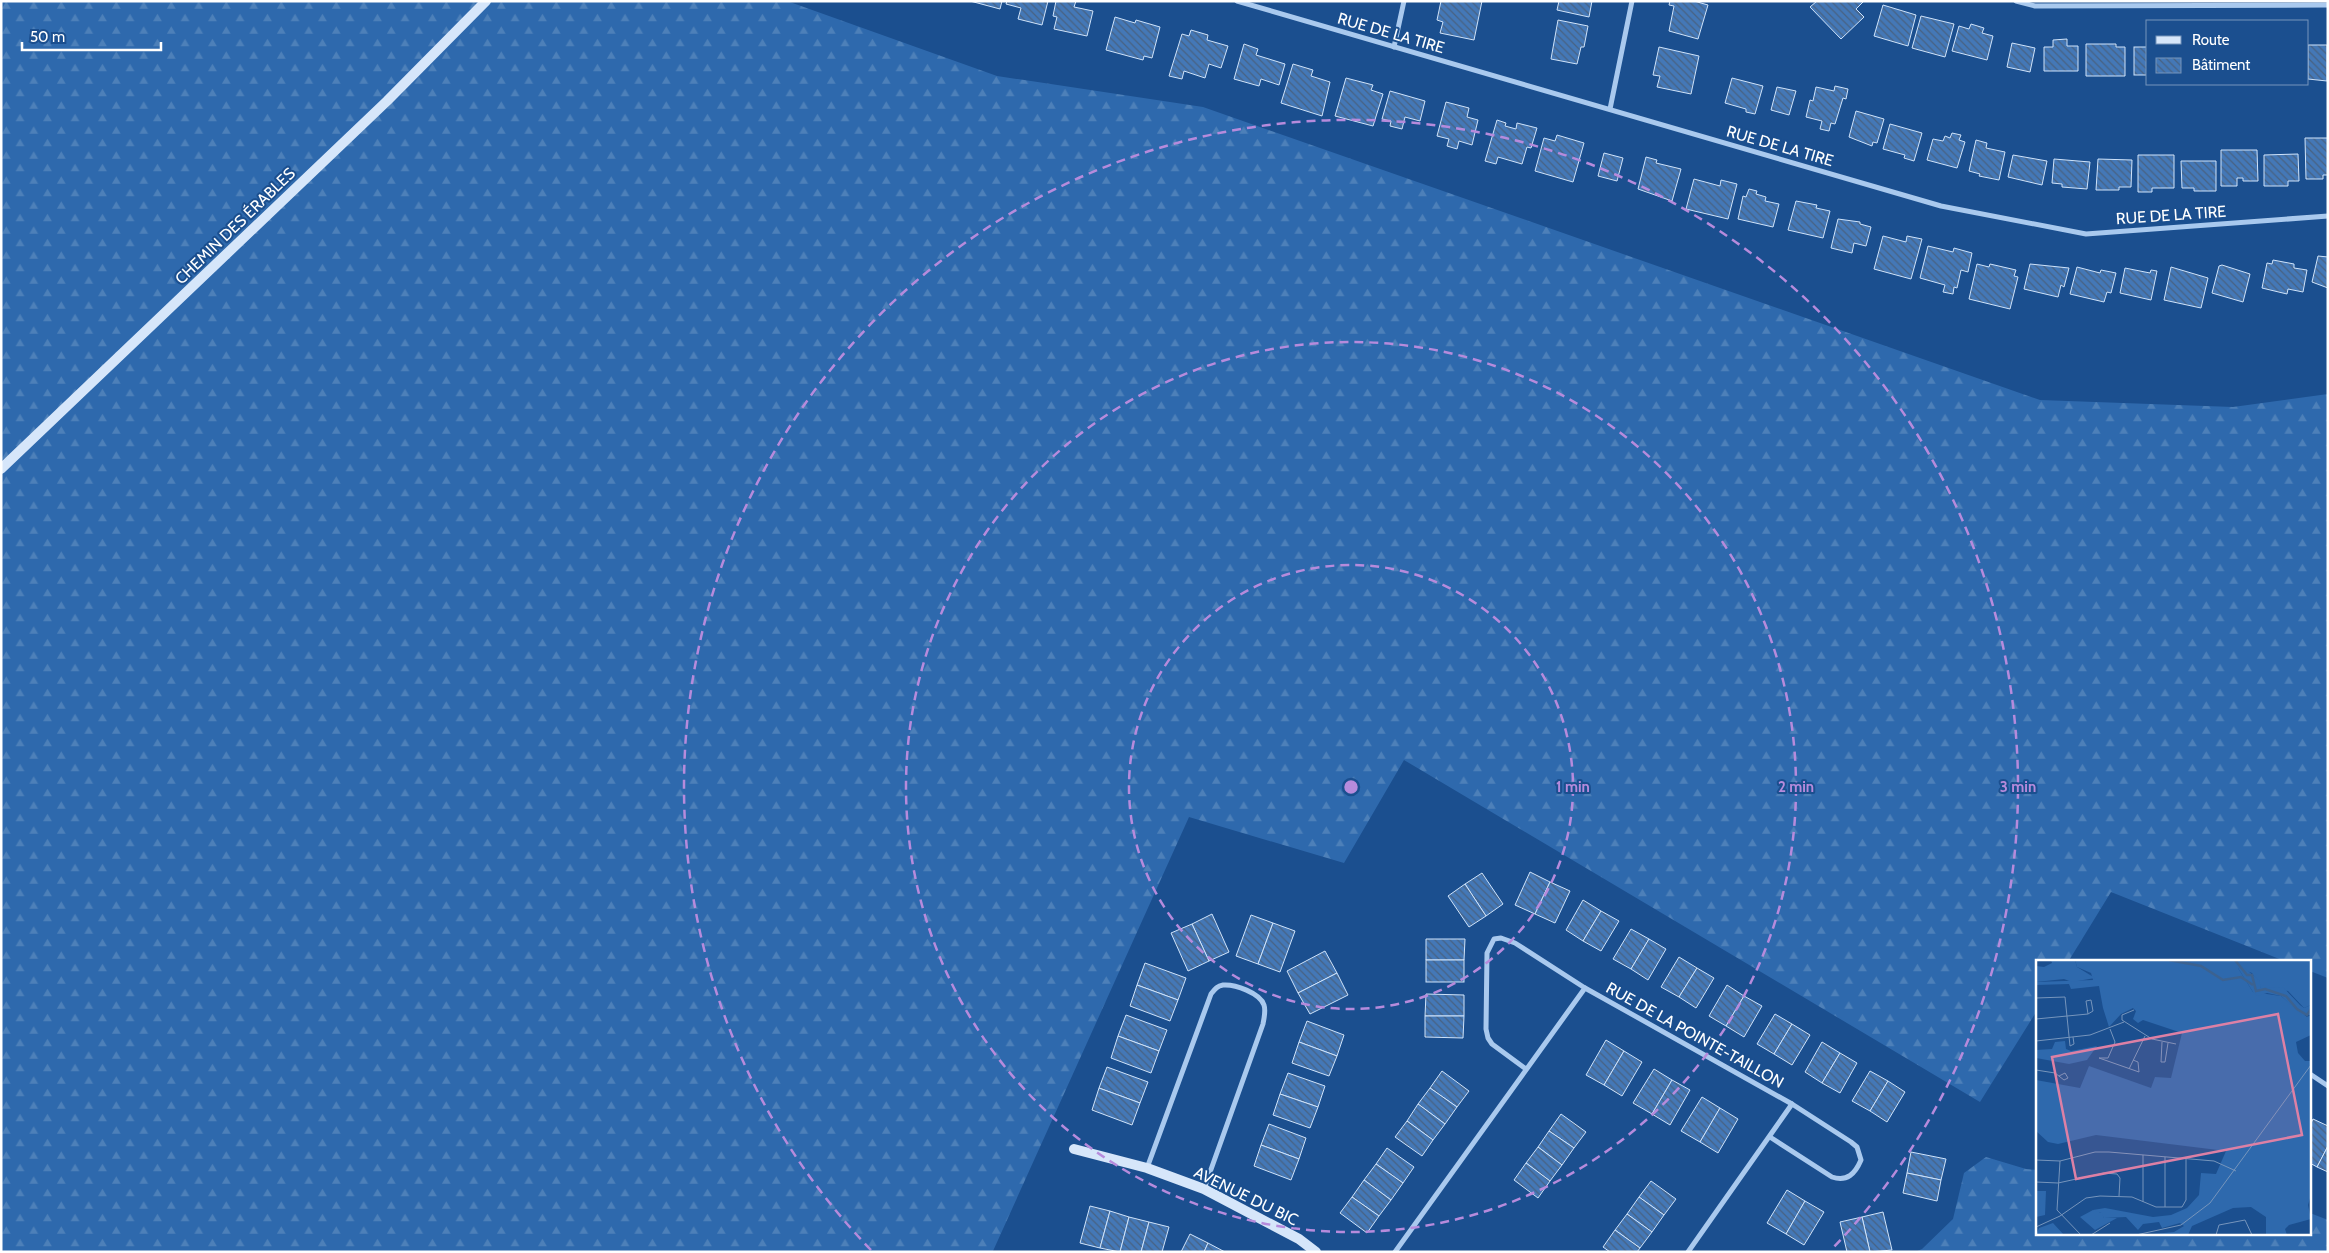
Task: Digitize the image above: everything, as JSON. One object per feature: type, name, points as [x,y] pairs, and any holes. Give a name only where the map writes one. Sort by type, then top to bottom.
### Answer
[{"type":"street","name":"CHEMIN DES ÉRABLES","points":[[1,470],[387,101],[486,1]]},
{"type":"street","name":"RUE DE LA TIRE","points":[[1238,1],[1942,206],[2086,234],[2328,216]]},
{"type":"street","points":[[1394,47],[1404,1]]},
{"type":"street","points":[[1610,109],[1632,1]]},
{"type":"street","points":[[2016,1],[2035,6],[2328,6]]},
{"type":"street","name":"RUE DE LA POINTE-TAILLON","points":[[1526,1069],[1488,1038],[1486,1029],[1487,953],[1494,939],[1508,939],[1585,988],[1792,1104],[1857,1147],[1861,1160],[1848,1178],[1839,1180],[1770,1137]]},
{"type":"street","points":[[1147,1168],[1211,994],[1216,988],[1224,985],[1254,994],[1260,998],[1264,1006],[1263,1024],[1204,1189]]},
{"type":"street","name":"RUE DE LA POINTE-TAILLON","points":[[1395,1252],[1585,988]]},
{"type":"street","points":[[2312,1075],[2328,1086]]},
{"type":"street","name":"RUE DE LA POINTE-TAILLON","points":[[1688,1252],[1792,1104]]},
{"type":"street","name":"AVENUE DU BIC","points":[[1074,1149],[1147,1168],[1204,1189],[1299,1239],[1316,1252]]},
{"type":"green space","points":[[1,1],[787,1],[997,76],[1203,107],[2040,400],[2233,407],[2328,394],[2328,978],[2312,972],[2312,960],[2282,960],[2111,892],[2069,960],[2036,960],[2036,1012],[1980,1102],[1404,760],[1344,863],[1189,817],[993,1251],[995,1252],[1,1252]]},
{"type":"green space","points":[[1986,1157],[2026,1169],[2036,1170],[2036,1236],[2312,1236],[2312,1214],[2328,1220],[2328,1252],[1915,1252],[1922,1249],[1953,1219],[1964,1173]]},
{"type":"building","points":[[970,1],[1002,1],[1000,9]]},
{"type":"building","points":[[1007,1],[1048,1],[1042,25],[1018,19],[1021,8],[1006,4]]},
{"type":"building","points":[[1056,1],[1076,1],[1074,7],[1093,11],[1087,36],[1054,29],[1057,17],[1053,16]]},
{"type":"building","points":[[1441,1],[1482,1],[1474,40],[1440,33],[1443,22],[1437,20]]},
{"type":"building","points":[[1559,1],[1592,1],[1589,17],[1557,10]]},
{"type":"building","points":[[1670,1],[1694,1],[1708,5],[1698,39],[1669,31],[1674,6],[1669,5]]},
{"type":"building","points":[[1817,1],[1864,1],[1856,9],[1864,17],[1841,39],[1810,7]]},
{"type":"building","points":[[1883,5],[1916,15],[1908,46],[1874,36]]},
{"type":"building","points":[[1921,16],[1954,24],[1945,57],[1912,48]]},
{"type":"building","points":[[1115,17],[1135,23],[1136,20],[1160,27],[1152,58],[1144,56],[1143,60],[1106,50]]},
{"type":"building","points":[[1558,20],[1588,26],[1584,47],[1581,47],[1577,64],[1551,59]]},
{"type":"building","points":[[1971,24],[1984,28],[1982,33],[1993,36],[1987,60],[1952,51],[1959,26],[1969,29]]},
{"type":"building","points":[[1191,30],[1208,35],[1207,40],[1228,46],[1221,68],[1209,64],[1205,78],[1184,71],[1182,79],[1169,76],[1182,34],[1189,36]]},
{"type":"building","points":[[2067,39],[2067,46],[2078,46],[2078,71],[2044,71],[2044,47],[2053,47],[2053,40]]},
{"type":"building","points":[[2012,43],[2035,48],[2030,72],[2007,67]]},
{"type":"building","points":[[1244,44],[1258,49],[1256,55],[1285,64],[1279,85],[1261,79],[1259,86],[1234,79]]},
{"type":"building","points":[[2086,44],[2116,44],[2116,47],[2125,47],[2125,76],[2086,76]]},
{"type":"building","points":[[2309,45],[2327,45],[2327,81],[2309,79]]},
{"type":"building","points":[[1659,47],[1699,56],[1691,94],[1657,87],[1660,76],[1653,75]]},
{"type":"building","points":[[2134,47],[2146,47],[2146,75],[2134,75]]},
{"type":"building","points":[[1293,64],[1313,70],[1311,76],[1330,82],[1322,116],[1281,103]]},
{"type":"building","points":[[1346,78],[1373,85],[1371,90],[1383,94],[1373,126],[1335,116]]},
{"type":"building","points":[[1732,78],[1763,86],[1755,114],[1746,112],[1746,109],[1725,103]]},
{"type":"building","points":[[1835,86],[1848,89],[1846,99],[1843,98],[1835,124],[1831,123],[1829,131],[1820,129],[1822,121],[1806,117],[1810,100],[1813,101],[1816,87],[1834,91]]},
{"type":"building","points":[[1777,87],[1796,91],[1789,115],[1771,110]]},
{"type":"building","points":[[1390,91],[1425,101],[1420,121],[1405,117],[1402,129],[1390,126],[1391,121],[1382,119]]},
{"type":"building","points":[[1446,102],[1469,108],[1467,117],[1478,120],[1472,145],[1459,141],[1457,149],[1447,146],[1449,139],[1437,136]]},
{"type":"building","points":[[1856,111],[1884,119],[1877,143],[1873,142],[1872,146],[1849,137]]},
{"type":"building","points":[[1497,120],[1506,123],[1505,126],[1516,129],[1517,123],[1537,128],[1531,148],[1527,147],[1522,164],[1498,157],[1496,164],[1485,161]]},
{"type":"building","points":[[1890,124],[1922,133],[1914,161],[1904,158],[1905,155],[1883,149]]},
{"type":"building","points":[[1952,133],[1961,135],[1959,140],[1965,142],[1957,168],[1927,160],[1933,139],[1943,141],[1945,136],[1950,138]]},
{"type":"building","points":[[1557,135],[1584,143],[1573,182],[1535,171],[1544,138],[1555,141]]},
{"type":"building","points":[[2305,138],[2328,138],[2328,175],[2323,175],[2323,179],[2306,179]]},
{"type":"building","points":[[1976,140],[1987,143],[1986,148],[2005,152],[1999,180],[1979,176],[1980,174],[1969,171]]},
{"type":"building","points":[[2221,150],[2257,150],[2258,181],[2243,181],[2243,178],[2237,178],[2237,186],[2221,186]]},
{"type":"building","points":[[1604,153],[1623,158],[1617,181],[1598,176]]},
{"type":"building","points":[[2298,154],[2299,181],[2288,181],[2288,186],[2264,186],[2264,155]]},
{"type":"building","points":[[2013,155],[2047,161],[2042,185],[2008,177]]},
{"type":"building","points":[[2138,155],[2174,155],[2174,188],[2152,188],[2152,192],[2138,192]]},
{"type":"building","points":[[1646,157],[1657,160],[1656,163],[1681,169],[1672,201],[1638,189]]},
{"type":"building","points":[[2054,159],[2090,162],[2087,189],[2062,187],[2062,184],[2052,183]]},
{"type":"building","points":[[2098,159],[2132,160],[2131,187],[2119,187],[2119,190],[2096,190]]},
{"type":"building","points":[[2181,161],[2216,161],[2216,191],[2194,191],[2194,188],[2182,188]]},
{"type":"building","points":[[1694,179],[1720,186],[1721,180],[1737,184],[1728,219],[1686,209]]},
{"type":"building","points":[[1749,189],[1757,191],[1756,194],[1766,197],[1765,201],[1779,204],[1773,227],[1738,219],[1743,196],[1746,197]]},
{"type":"building","points":[[1796,201],[1817,205],[1816,208],[1830,211],[1823,238],[1788,230]]},
{"type":"building","points":[[1838,219],[1860,222],[1860,224],[1871,227],[1866,246],[1854,243],[1852,253],[1831,248]]},
{"type":"building","points":[[1883,236],[1906,242],[1907,236],[1922,239],[1911,279],[1874,269]]},
{"type":"building","points":[[1928,246],[1953,252],[1954,248],[1972,253],[1968,272],[1961,270],[1957,288],[1954,287],[1953,294],[1943,292],[1945,285],[1920,278]]},
{"type":"building","points":[[2318,256],[2328,257],[2328,288],[2312,282]]},
{"type":"building","points":[[2273,260],[2294,264],[2294,268],[2307,270],[2303,292],[2288,289],[2287,294],[2262,288],[2267,263],[2272,264]]},
{"type":"building","points":[[1977,264],[1989,267],[1990,264],[2016,270],[2014,276],[2018,277],[2010,309],[1969,299]]},
{"type":"building","points":[[2030,264],[2069,268],[2064,287],[2061,285],[2058,297],[2024,289]]},
{"type":"building","points":[[2222,265],[2250,274],[2243,302],[2212,293],[2219,266]]},
{"type":"building","points":[[2077,267],[2100,273],[2101,270],[2116,273],[2111,293],[2107,292],[2104,302],[2070,294]]},
{"type":"building","points":[[2171,267],[2208,278],[2201,308],[2164,300]]},
{"type":"building","points":[[2125,268],[2150,273],[2151,270],[2157,271],[2151,300],[2120,293]]},
{"type":"building","points":[[1530,872],[1550,882],[1535,914],[1515,905]]},
{"type":"building","points":[[1482,873],[1503,904],[1486,916],[1465,884]]},
{"type":"building","points":[[1550,882],[1570,891],[1555,923],[1535,914]]},
{"type":"building","points":[[1465,884],[1486,916],[1469,927],[1448,896]]},
{"type":"building","points":[[1583,900],[1601,911],[1583,941],[1566,930]]},
{"type":"building","points":[[1601,911],[1619,921],[1601,951],[1583,941]]},
{"type":"building","points":[[1212,914],[1229,952],[1209,961],[1192,924]]},
{"type":"building","points":[[1251,915],[1273,923],[1258,964],[1236,956]]},
{"type":"building","points":[[1273,923],[1295,931],[1280,972],[1258,964]]},
{"type":"building","points":[[1192,924],[1209,961],[1188,971],[1171,933]]},
{"type":"building","points":[[1631,929],[1649,939],[1631,969],[1613,959]]},
{"type":"building","points":[[1426,939],[1465,939],[1464,960],[1426,960]]},
{"type":"building","points":[[1649,939],[1666,949],[1648,980],[1631,969]]},
{"type":"building","points":[[1325,951],[1337,973],[1298,993],[1287,971]]},
{"type":"building","points":[[1679,957],[1697,968],[1679,997],[1661,987]]},
{"type":"building","points":[[1426,960],[1464,960],[1464,982],[1426,982]]},
{"type":"building","points":[[1145,963],[1186,978],[1178,1000],[1137,985]]},
{"type":"building","points":[[1697,968],[1714,978],[1696,1008],[1679,997]]},
{"type":"building","points":[[1337,973],[1348,995],[1310,1014],[1298,993]]},
{"type":"building","points":[[1137,985],[1178,1000],[1170,1021],[1130,1006]]},
{"type":"building","points":[[1727,985],[1744,996],[1726,1026],[1709,1016]]},
{"type":"building","points":[[1426,994],[1464,995],[1464,1016],[1425,1016]]},
{"type":"building","points":[[1744,996],[1762,1006],[1744,1037],[1726,1026]]},
{"type":"building","points":[[1775,1014],[1792,1024],[1774,1054],[1757,1044]]},
{"type":"building","points":[[1126,1015],[1167,1030],[1159,1051],[1118,1036]]},
{"type":"building","points":[[1425,1016],[1464,1016],[1463,1038],[1425,1037]]},
{"type":"building","points":[[1307,1021],[1344,1035],[1337,1056],[1299,1042]]},
{"type":"building","points":[[1792,1024],[1810,1035],[1792,1065],[1774,1054]]},
{"type":"building","points":[[1118,1036],[1159,1051],[1151,1073],[1111,1058]]},
{"type":"building","points":[[1606,1040],[1624,1051],[1604,1085],[1586,1075]]},
{"type":"building","points":[[1299,1042],[1337,1056],[1329,1076],[1292,1063]]},
{"type":"building","points":[[1822,1042],[1840,1053],[1822,1083],[1805,1072]]},
{"type":"building","points":[[1624,1051],[1642,1062],[1622,1096],[1604,1085]]},
{"type":"building","points":[[1840,1053],[1857,1063],[1840,1093],[1822,1083]]},
{"type":"building","points":[[1107,1067],[1148,1082],[1140,1103],[1099,1088]]},
{"type":"building","points":[[1654,1069],[1672,1080],[1652,1114],[1633,1103]]},
{"type":"building","points":[[1442,1071],[1469,1091],[1457,1107],[1430,1088]]},
{"type":"building","points":[[1870,1071],[1888,1081],[1870,1111],[1852,1101]]},
{"type":"building","points":[[1288,1073],[1325,1086],[1318,1107],[1280,1094]]},
{"type":"building","points":[[1672,1080],[1690,1090],[1670,1125],[1652,1114]]},
{"type":"building","points":[[1888,1081],[1905,1092],[1887,1122],[1870,1111]]},
{"type":"building","points":[[1099,1088],[1140,1103],[1132,1125],[1092,1110]]},
{"type":"building","points":[[1430,1088],[1457,1107],[1445,1124],[1418,1104]]},
{"type":"building","points":[[1280,1094],[1318,1107],[1310,1128],[1273,1115]]},
{"type":"building","points":[[1702,1097],[1720,1108],[1700,1142],[1681,1131]]},
{"type":"building","points":[[1418,1104],[1445,1124],[1433,1140],[1407,1121]]},
{"type":"building","points":[[1720,1108],[1738,1119],[1718,1153],[1700,1142]]},
{"type":"building","points":[[1561,1114],[1586,1132],[1574,1148],[1549,1131]]},
{"type":"building","points":[[2313,1119],[2328,1126],[2328,1146],[2317,1167],[2312,1164]]},
{"type":"building","points":[[1407,1121],[1433,1140],[1422,1156],[1395,1137]]},
{"type":"building","points":[[1269,1124],[1306,1138],[1299,1159],[1261,1145]]},
{"type":"building","points":[[1549,1131],[1574,1148],[1562,1165],[1538,1147]]},
{"type":"building","points":[[1261,1145],[1299,1159],[1291,1180],[1254,1166]]},
{"type":"building","points":[[2328,1146],[2328,1172],[2317,1167]]},
{"type":"building","points":[[1538,1147],[1562,1165],[1550,1181],[1526,1163]]},
{"type":"building","points":[[1387,1148],[1414,1167],[1403,1183],[1376,1164]]},
{"type":"building","points":[[1911,1152],[1946,1159],[1941,1180],[1907,1173]]},
{"type":"building","points":[[1526,1163],[1550,1181],[1538,1198],[1514,1180]]},
{"type":"building","points":[[1376,1164],[1403,1183],[1391,1200],[1364,1180]]},
{"type":"building","points":[[1907,1173],[1941,1180],[1937,1201],[1903,1193]]},
{"type":"building","points":[[1364,1180],[1391,1200],[1379,1216],[1352,1197]]},
{"type":"building","points":[[1651,1181],[1676,1199],[1664,1215],[1639,1197]]},
{"type":"building","points":[[1787,1190],[1805,1201],[1786,1234],[1767,1223]]},
{"type":"building","points":[[1352,1197],[1379,1216],[1367,1233],[1340,1213]]},
{"type":"building","points":[[1639,1197],[1664,1215],[1652,1232],[1627,1214]]},
{"type":"building","points":[[1805,1201],[1824,1212],[1804,1245],[1786,1234]]},
{"type":"building","points":[[1090,1206],[1110,1211],[1100,1248],[1080,1243]]},
{"type":"building","points":[[1110,1211],[1129,1217],[1120,1252],[1100,1248]]},
{"type":"building","points":[[1883,1212],[1892,1250],[1870,1252],[1862,1217]]},
{"type":"building","points":[[1627,1214],[1652,1232],[1640,1248],[1615,1230]]},
{"type":"building","points":[[1129,1217],[1149,1222],[1141,1252],[1120,1252]]},
{"type":"building","points":[[1862,1217],[1870,1252],[1847,1252],[1840,1222]]},
{"type":"building","points":[[1149,1222],[1169,1227],[1162,1252],[1141,1252]]},
{"type":"building","points":[[1615,1230],[1640,1248],[1637,1252],[1610,1252],[1603,1247]]},
{"type":"building","points":[[1190,1234],[1208,1243],[1204,1252],[1181,1252]]},
{"type":"building","points":[[1208,1243],[1225,1252],[1204,1252]]}]
